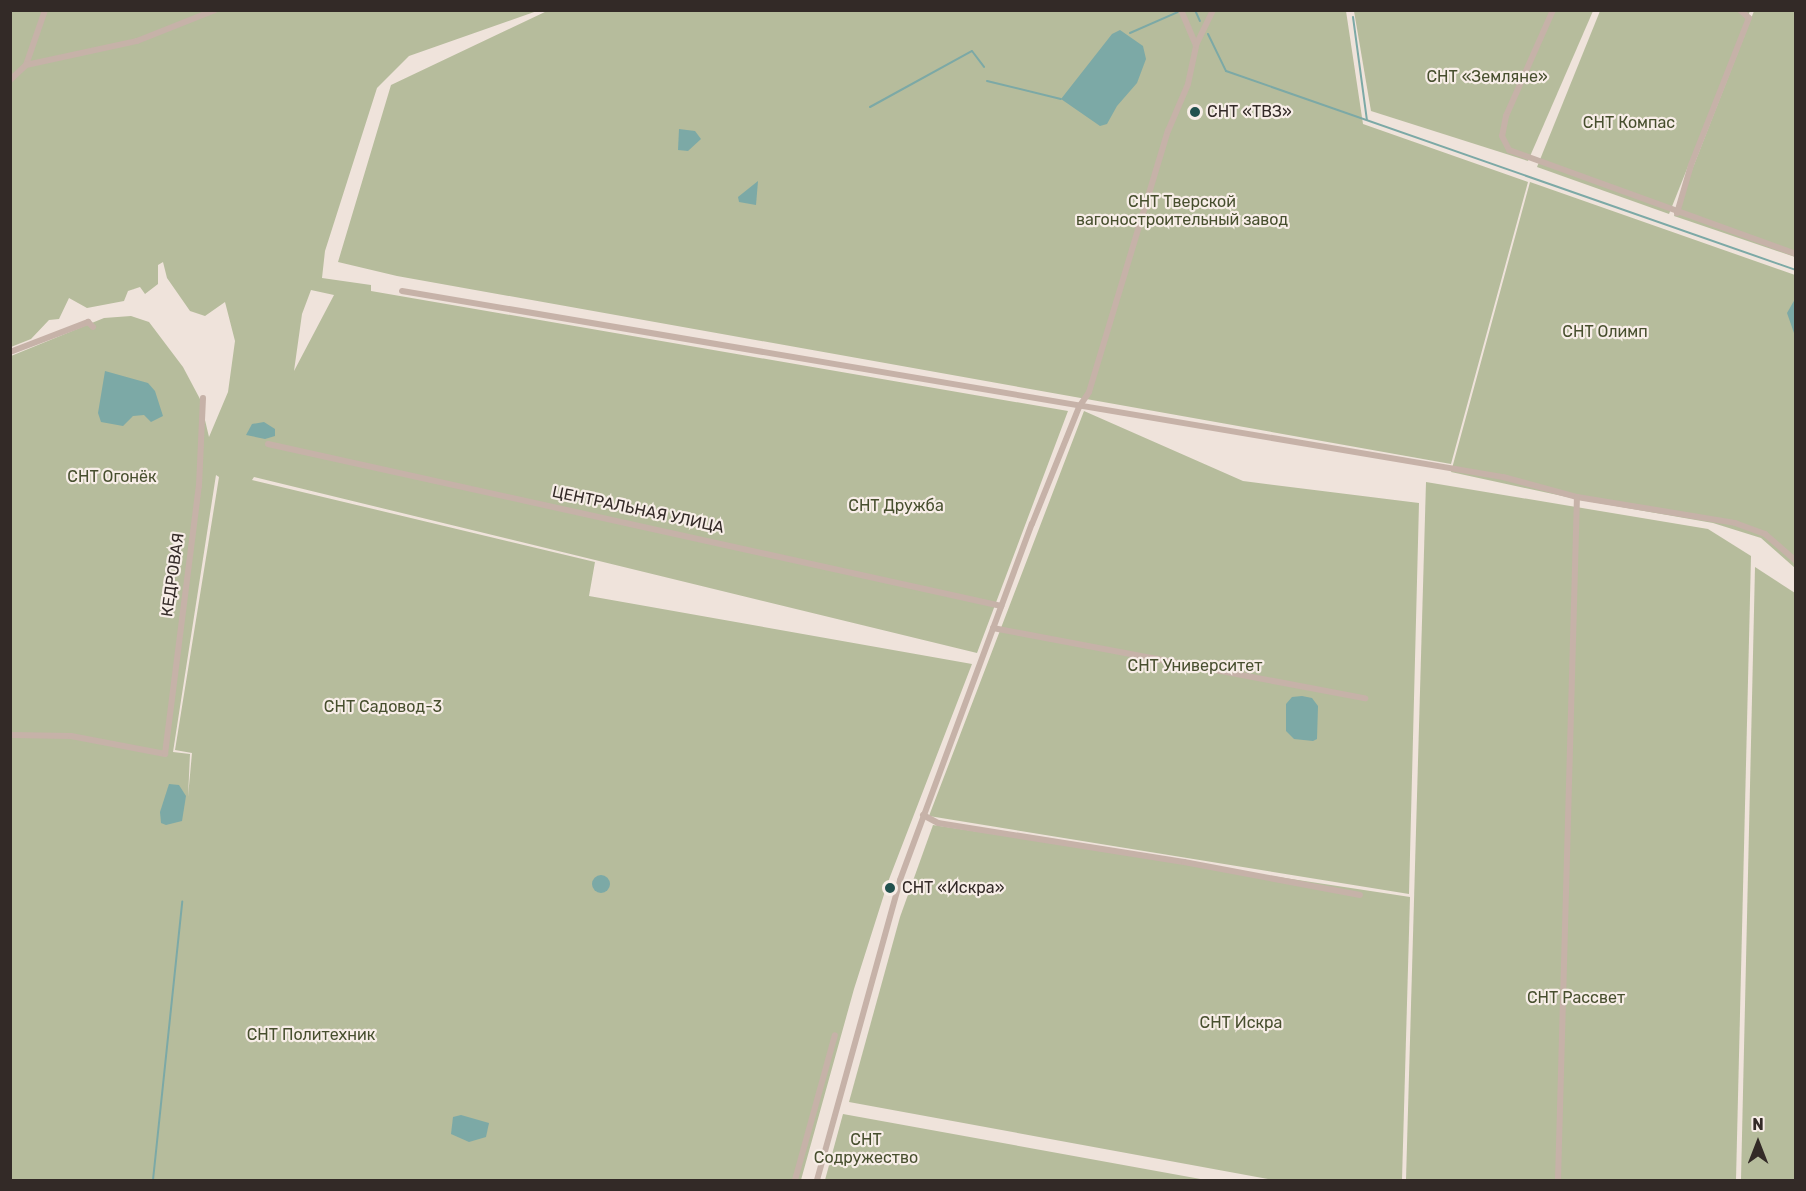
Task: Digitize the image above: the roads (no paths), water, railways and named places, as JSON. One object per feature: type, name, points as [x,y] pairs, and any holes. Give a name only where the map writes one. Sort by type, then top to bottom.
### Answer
[{"type":"street","points":[[10,80],[26,65],[45,10]]},
{"type":"street","points":[[26,65],[137,41],[215,10]]},
{"type":"street","points":[[1181,10],[1196,45]]},
{"type":"street","points":[[1553,10],[1506,116],[1502,136],[1509,150],[1677,213],[1796,254]]},
{"type":"street","points":[[818,1180],[878,951],[923,814],[1079,407],[1089,392],[1168,132],[1188,84],[1196,45],[1212,11]]},
{"type":"street","points":[[1677,213],[1691,165],[1749,18],[1744,11]]},
{"type":"street","points":[[402,291],[1503,477],[1578,497],[1735,523],[1765,534],[1796,561]]},
{"type":"street","points":[[10,352],[88,322],[93,327]]},
{"type":"street","name":"КЕДРОВАЯ","points":[[10,735],[71,736],[165,753],[200,486],[203,398]]},
{"type":"street","name":"ЦЕНТРАЛЬНАЯ УЛИЦА","points":[[268,444],[1001,606]]},
{"type":"street","points":[[1558,1180],[1578,497]]},
{"type":"street","points":[[993,628],[1365,698]]},
{"type":"street","points":[[923,814],[938,823],[1184,861],[1360,895]]},
{"type":"street","points":[[795,1180],[835,1035]]},
{"type":"water","points":[[1120,30],[1143,46],[1146,59],[1137,83],[1117,106],[1107,124],[1100,126],[1061,99],[1112,34]]},
{"type":"water","points":[[679,129],[695,131],[701,139],[688,151],[678,150]]},
{"type":"water","points":[[758,181],[756,205],[739,202],[738,197]]},
{"type":"water","points":[[1795,299],[1795,333],[1794,333],[1787,313]]},
{"type":"water","points":[[105,371],[148,383],[155,391],[163,416],[151,422],[144,415],[133,416],[123,426],[101,422],[98,413]]},
{"type":"water","points":[[264,422],[275,429],[275,436],[265,439],[246,435],[252,424]]},
{"type":"water","points":[[1292,697],[1312,698],[1318,706],[1317,739],[1313,741],[1294,739],[1286,731],[1286,704]]},
{"type":"water","points":[[169,784],[179,785],[186,796],[182,821],[166,825],[161,823],[160,812]]},
{"type":"water","points":[[597,875],[605,875],[610,880],[608,891],[597,893],[592,888],[592,880]]},
{"type":"water","points":[[461,1115],[489,1123],[486,1137],[469,1142],[451,1134],[453,1117]]},
{"type":"waterway","points":[[1195,10],[1200,21]]},
{"type":"waterway","points":[[1130,33],[1178,12]]},
{"type":"waterway","points":[[1353,17],[1367,120]]},
{"type":"waterway","points":[[1208,34],[1226,71],[1796,270]]},
{"type":"waterway","points":[[870,107],[972,51],[984,67]]},
{"type":"waterway","points":[[987,81],[1061,99]]},
{"type":"waterway","points":[[153,1180],[182,902]]},
{"type":"place","name":"СНТ «ТВЗ»","points":[[1195,112]]},
{"type":"place","name":"СНТ «Искра»","points":[[890,888]]},
{"type":"park label","name":"СНТ «Земляне»","points":[[1487,77]]},
{"type":"park label","name":"СНТ Компас","points":[[1629,123]]},
{"type":"park label","name":"СНТ Тверской вагоностроительный завод","points":[[1182,211]]},
{"type":"park label","name":"СНТ Олимп","points":[[1605,332]]},
{"type":"park label","name":"СНТ Огонёк","points":[[112,477]]},
{"type":"park label","name":"СНТ Дружба","points":[[896,506]]},
{"type":"park label","name":"СНТ Университет","points":[[1195,666]]},
{"type":"park label","name":"СНТ Садовод-3","points":[[383,707]]},
{"type":"park label","name":"СНТ Рассвет","points":[[1576,998]]},
{"type":"park label","name":"СНТ Искра","points":[[1241,1023]]},
{"type":"park label","name":"СНТ Политехник","points":[[311,1035]]},
{"type":"park label","name":"СНТ Содружество","points":[[866,1149]]}]
